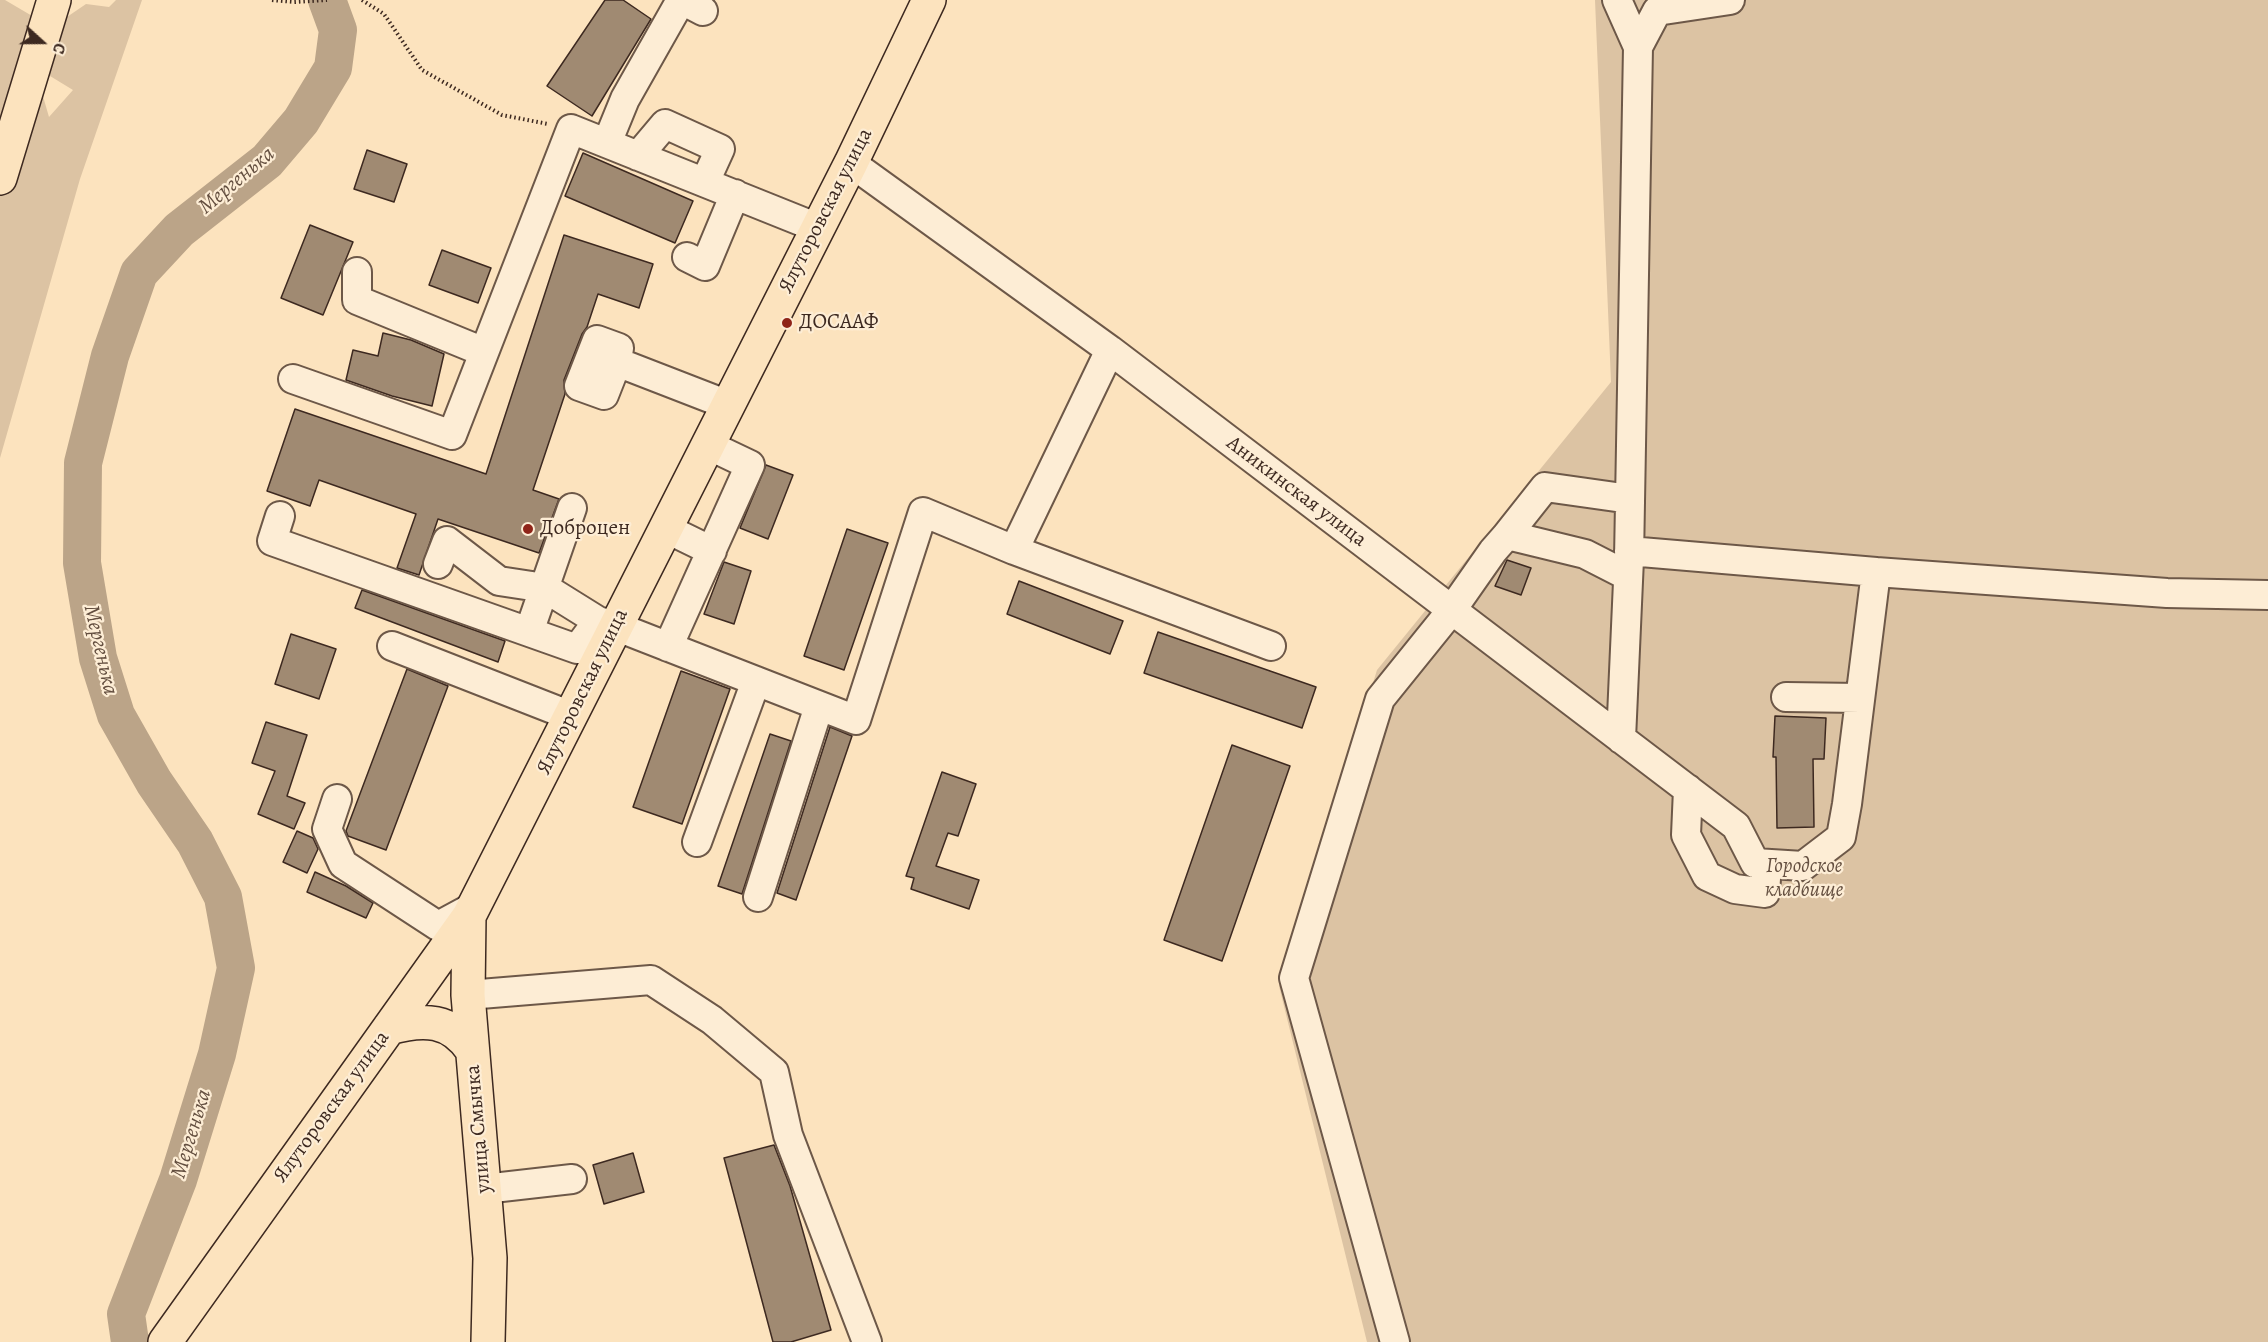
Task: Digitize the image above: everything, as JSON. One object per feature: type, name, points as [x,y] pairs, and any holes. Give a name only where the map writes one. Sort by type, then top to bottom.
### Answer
[{"type":"main road","points":[[0,175],[9,116],[54,0]]},
{"type":"main road","name":"Ялуторовская улица","points":[[171,1334],[472,911],[570,716],[607,624],[665,528],[851,163],[929,0]]},
{"type":"main road","name":"улица Смычка","points":[[472,911],[468,995],[490,1258],[488,1342]]},
{"type":"main road","points":[[389,1028],[427,1022],[445,1025],[457,1032],[472,1050]]},
{"type":"street","points":[[1617,0],[1638,47],[1629,564],[1621,739]]},
{"type":"street","points":[[1638,47],[1657,12],[1730,0]]},
{"type":"street","points":[[607,143],[625,99],[688,4]]},
{"type":"street","points":[[638,156],[665,124],[720,149],[705,182]]},
{"type":"street","points":[[293,380],[452,435],[571,129],[818,228]]},
{"type":"street","name":"Аникинская улица","points":[[851,163],[1110,350],[1688,789],[1736,826],[1755,863],[1767,864]]},
{"type":"street","points":[[687,257],[705,266],[735,195]]},
{"type":"street","points":[[357,272],[357,300],[484,352]]},
{"type":"street","points":[[1014,550],[1110,350]]},
{"type":"street","points":[[617,362],[728,405]]},
{"type":"street","points":[[668,646],[750,465],[708,444]]},
{"type":"street","points":[[1395,1342],[1294,978],[1380,699],[1452,611],[1493,551],[1545,487],[1630,499]]},
{"type":"street","points":[[529,632],[572,508]]},
{"type":"street","points":[[438,564],[447,541],[499,581],[545,588],[607,624],[856,720],[923,512],[1014,550],[1271,646]]},
{"type":"street","points":[[280,516],[272,541],[577,649],[607,624]]},
{"type":"street","points":[[665,528],[711,551]]},
{"type":"street","points":[[1507,535],[1629,564],[1876,572],[2167,593],[2268,595]]},
{"type":"street","points":[[1688,789],[1686,835],[1707,876],[1735,889],[1765,892],[1767,864],[1803,866],[1841,837],[1876,572]]},
{"type":"street","points":[[392,646],[570,716]]},
{"type":"street","points":[[697,842],[756,681]]},
{"type":"street","points":[[1786,697],[1860,698]]},
{"type":"street","points":[[758,897],[819,706]]},
{"type":"street","points":[[337,799],[327,829],[343,864],[438,926],[472,911]]},
{"type":"street","points":[[468,995],[651,980],[712,1020],[774,1072],[788,1135],[867,1342]]},
{"type":"street","points":[[484,1189],[572,1179]]},
{"type":"path","points":[[272,0],[294,2],[327,0]]},
{"type":"path","points":[[362,0],[384,14],[422,70],[502,116],[571,129]]},
{"type":"green space","points":[[0,0],[5,0],[39,20],[29,48],[49,117],[73,90],[50,76],[42,34],[86,4],[109,7],[116,0],[142,0],[80,179],[0,458]]},
{"type":"green space","name":"Городское кладбище","points":[[1595,0],[2268,0],[2268,1342],[1367,1342],[1279,986],[1377,670],[1611,382]]},
{"type":"building","points":[[605,0],[623,0],[651,19],[592,116],[547,86]]},
{"type":"building","points":[[367,150],[407,164],[394,202],[354,189]]},
{"type":"building","points":[[583,153],[693,201],[675,243],[565,196]]},
{"type":"building","points":[[310,225],[353,242],[323,315],[281,298]]},
{"type":"building","points":[[564,235],[653,264],[639,308],[598,294],[587,327],[582,334],[564,380],[565,394],[533,490],[559,499],[539,553],[438,519],[419,575],[397,568],[416,514],[319,480],[310,506],[267,491],[295,409],[486,474]]},
{"type":"building","points":[[442,250],[491,268],[478,303],[429,285]]},
{"type":"building","points":[[383,333],[411,340],[444,354],[432,406],[392,396],[346,380],[353,350],[378,356]]},
{"type":"building","points":[[766,465],[793,475],[768,539],[740,528]]},
{"type":"building","points":[[847,529],[888,543],[844,670],[804,656]]},
{"type":"building","points":[[1507,560],[1531,568],[1521,595],[1495,586]]},
{"type":"building","points":[[724,562],[751,571],[734,624],[704,614]]},
{"type":"building","points":[[1019,581],[1123,621],[1110,654],[1007,614]]},
{"type":"building","points":[[362,590],[505,641],[498,662],[355,608]]},
{"type":"building","points":[[1158,632],[1316,687],[1302,728],[1144,673]]},
{"type":"building","points":[[291,634],[336,649],[319,699],[275,684]]},
{"type":"building","points":[[407,669],[448,686],[386,850],[348,836],[346,831]]},
{"type":"building","points":[[681,671],[730,689],[682,824],[633,807]]},
{"type":"building","points":[[1775,716],[1826,718],[1824,759],[1813,759],[1814,827],[1777,828],[1776,757],[1773,757]]},
{"type":"building","points":[[266,722],[307,735],[287,796],[305,803],[294,829],[258,814],[275,771],[252,763]]},
{"type":"building","points":[[830,727],[852,736],[796,900],[777,893]]},
{"type":"building","points":[[770,734],[791,741],[742,894],[718,886]]},
{"type":"building","points":[[1232,745],[1290,766],[1222,961],[1164,940]]},
{"type":"building","points":[[942,772],[976,784],[958,836],[948,833],[936,866],[979,880],[969,909],[911,889],[914,878],[906,876]]},
{"type":"building","points":[[297,831],[313,838],[318,849],[307,873],[283,862]]},
{"type":"building","points":[[315,872],[346,886],[373,903],[366,918],[307,892]]},
{"type":"building","points":[[774,1145],[790,1186],[831,1330],[791,1342],[773,1342],[724,1158]]},
{"type":"building","points":[[633,1153],[644,1192],[604,1204],[593,1165]]},
{"type":"waterway","name":"Мергенька","points":[[130,1342],[126,1314],[178,1180],[217,1054],[236,968],[223,897],[195,842],[154,782],[116,715],[98,658],[82,563],[83,463],[110,356],[139,273],[179,230],[267,161],[301,121],[333,68],[338,30],[327,0]]},
{"type":"place","name":"ДОСААФ","points":[[787,323]]},
{"type":"place","name":"Доброцен","points":[[528,529]]}]
